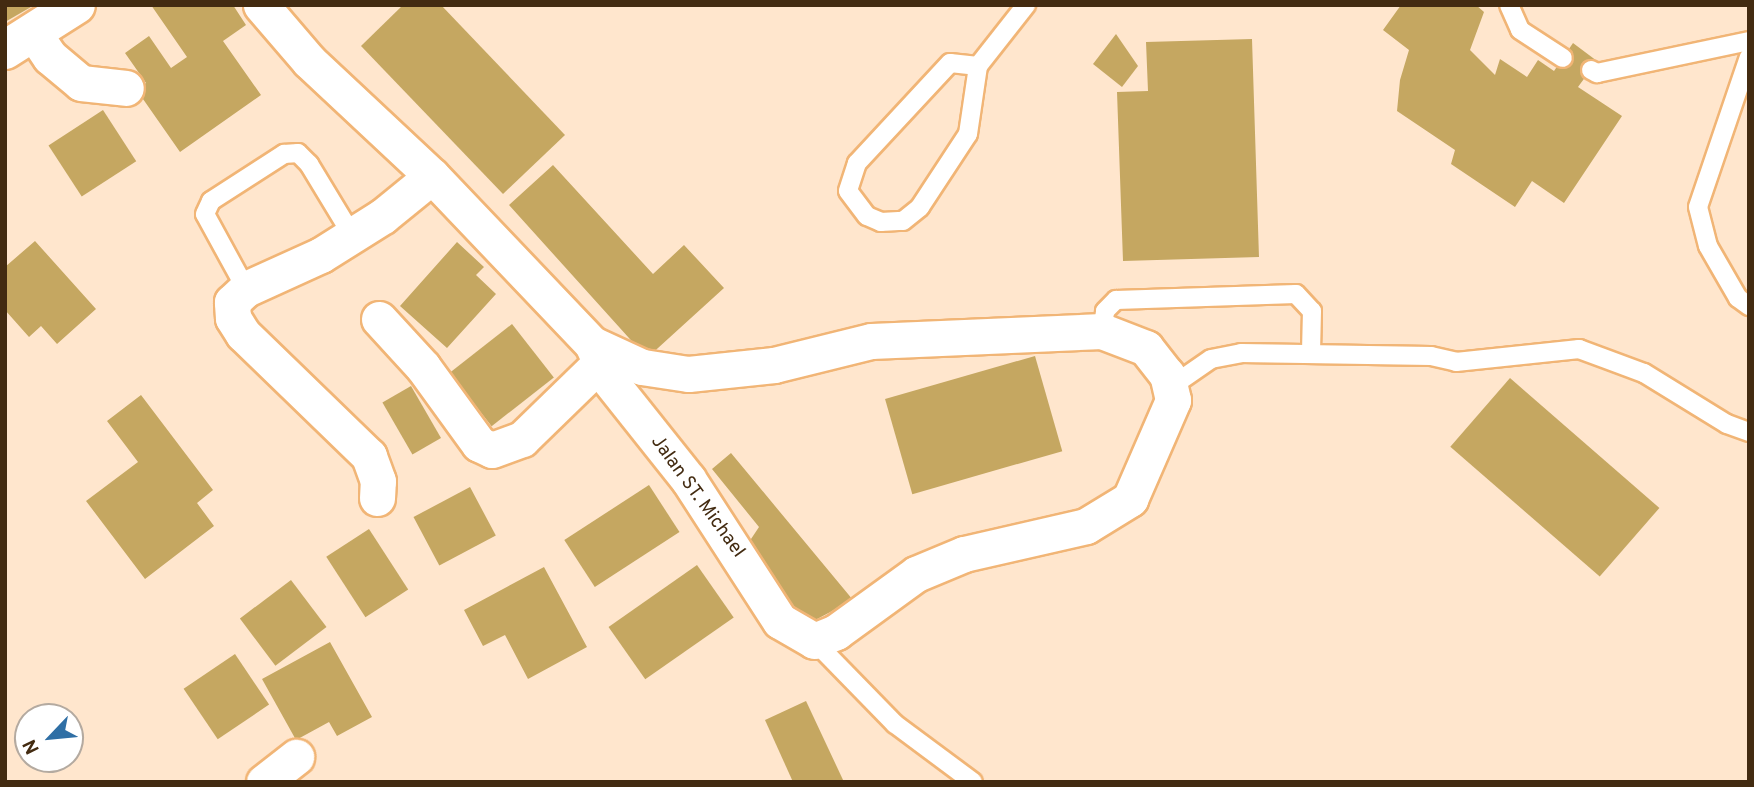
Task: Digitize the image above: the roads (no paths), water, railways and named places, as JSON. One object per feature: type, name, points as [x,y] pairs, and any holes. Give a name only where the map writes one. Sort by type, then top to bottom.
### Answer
[{"type":"street","points":[[19,41],[76,5]]},
{"type":"street","name":"Jalan ST. Michael","points":[[261,5],[309,61],[432,176],[595,354],[688,479],[780,621],[814,641]]},
{"type":"street","points":[[19,41],[50,57],[81,83],[126,88]]},
{"type":"street","points":[[377,498],[378,481],[369,456],[243,334],[233,317],[232,302],[246,289],[321,256],[432,176]]},
{"type":"street","points":[[379,319],[423,367],[479,444],[492,450],[523,439],[595,354],[642,367],[688,374],[774,365],[871,341],[1102,331],[1146,348],[1172,386],[1173,400],[1130,499],[1086,526],[964,554],[916,574],[836,632],[814,641]]},
{"type":"street","points":[[264,782],[296,757]]},
{"type":"lane","points":[[978,65],[950,62],[857,163],[848,191],[867,216],[881,222],[902,221],[920,206],[968,134],[978,65],[1027,5]]},
{"type":"lane","points":[[1509,5],[1520,30],[1563,58]]},
{"type":"lane","points":[[1591,70],[1597,73],[1749,41]]},
{"type":"lane","points":[[1749,57],[1698,208],[1709,246],[1738,298],[1749,306]]},
{"type":"lane","points":[[246,289],[205,214],[211,201],[284,154],[298,153],[309,164],[352,235]]},
{"type":"lane","points":[[1102,331],[1105,311],[1116,300],[1296,294],[1312,312],[1311,351]]},
{"type":"lane","points":[[1172,386],[1211,359],[1311,351],[1431,356],[1456,362],[1579,349],[1644,373],[1727,424],[1749,432]]},
{"type":"lane","points":[[814,641],[895,724],[973,782]]}]
